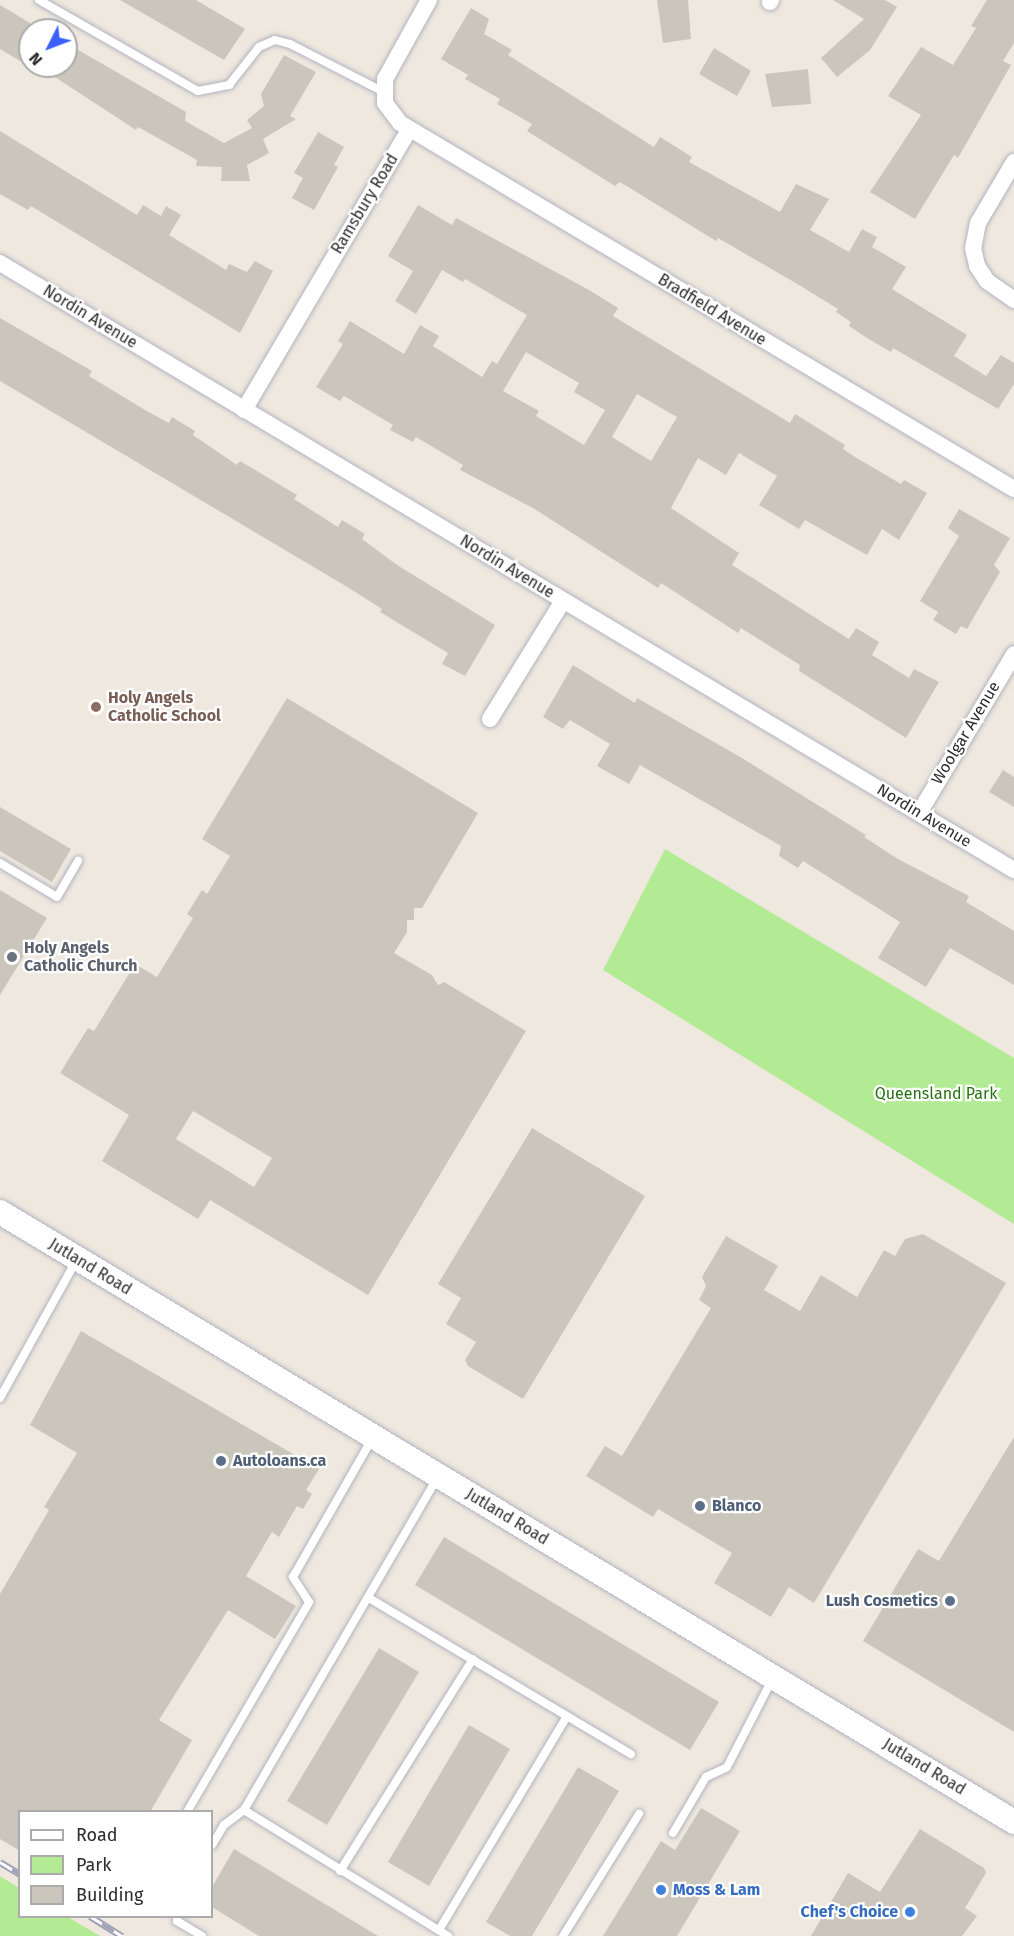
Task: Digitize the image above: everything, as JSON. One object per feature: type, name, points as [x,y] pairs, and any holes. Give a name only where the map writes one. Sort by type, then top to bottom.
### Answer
[{"type":"street","points":[[409,130],[390,113],[382,91],[390,66],[429,0]]},
{"type":"street","name":"Ramsbury Road","points":[[244,410],[409,130]]},
{"type":"street","name":"Bradfield Avenue","points":[[409,130],[1014,489]]},
{"type":"street","points":[[1014,162],[978,223],[973,248],[977,266],[987,281],[1014,300]]},
{"type":"street","name":"Nordin Avenue","points":[[0,263],[1014,870]]},
{"type":"street","points":[[490,719],[563,601]]},
{"type":"street","name":"Woolgar Avenue","points":[[919,813],[1014,654]]},
{"type":"street","name":"Jutland Road","points":[[0,1212],[1014,1822]]},
{"type":"lane","points":[[39,0],[192,89],[209,91],[229,85],[255,51],[265,42],[275,40],[290,44],[382,91]]},
{"type":"lane","points":[[0,863],[57,897],[78,861]]},
{"type":"lane","points":[[0,1398],[77,1259]]},
{"type":"lane","points":[[188,1810],[309,1602],[293,1577],[374,1436]]},
{"type":"lane","points":[[213,1843],[224,1825],[244,1810],[439,1477]]},
{"type":"lane","points":[[369,1598],[631,1754]]},
{"type":"lane","points":[[340,1871],[472,1659]]},
{"type":"lane","points":[[673,1833],[706,1777],[727,1767],[774,1677]]},
{"type":"lane","points":[[439,1930],[567,1716]]},
{"type":"lane","points":[[244,1810],[448,1936]]},
{"type":"lane","points":[[563,1936],[639,1814]]},
{"type":"lane","points":[[177,1918],[177,1921],[202,1936]]},
{"type":"green space","name":"Queensland Park","points":[[665,849],[1014,1058],[1014,1224],[603,970]]},
{"type":"green space","points":[[0,1876],[18,1887],[18,1918],[70,1918],[100,1936],[0,1936]]},
{"type":"building","points":[[120,0],[196,0],[245,29],[224,60]]},
{"type":"building","points":[[657,0],[688,0],[691,39],[663,43]]},
{"type":"building","points":[[833,0],[885,0],[897,7],[870,50],[837,77],[821,58],[864,19]]},
{"type":"building","points":[[987,0],[1014,0],[1014,43],[1003,61],[1011,65],[958,158],[954,155],[915,219],[870,192],[921,115],[888,96],[921,47],[953,65],[976,28],[971,26]]},
{"type":"building","points":[[0,5],[22,18],[18,18],[18,60],[0,49]]},
{"type":"building","points":[[471,8],[489,19],[484,34],[512,50],[508,55],[654,147],[660,137],[692,157],[689,162],[780,212],[796,184],[829,199],[810,230],[849,252],[862,229],[877,237],[872,247],[906,267],[892,289],[967,335],[954,356],[986,376],[1001,355],[1014,363],[1014,384],[998,409],[893,348],[891,352],[867,338],[849,326],[851,322],[836,312],[838,309],[799,285],[718,238],[716,241],[620,182],[615,186],[527,131],[532,124],[497,104],[500,99],[465,79],[468,75],[441,59]]},
{"type":"building","points":[[714,48],[751,71],[737,96],[699,74]]},
{"type":"building","points":[[78,50],[186,112],[185,121],[224,143],[252,128],[247,120],[264,106],[261,94],[284,55],[316,72],[290,116],[296,119],[263,139],[269,153],[247,165],[250,181],[221,181],[222,167],[196,166],[197,160],[138,127],[136,130],[56,78],[78,78]]},
{"type":"building","points":[[808,69],[811,104],[772,107],[765,74]]},
{"type":"building","points":[[0,131],[137,215],[143,205],[161,216],[166,206],[181,215],[169,235],[226,270],[229,264],[247,272],[255,261],[273,271],[240,333],[31,206],[28,210],[0,194]]},
{"type":"building","points":[[318,132],[344,147],[334,165],[338,167],[314,210],[292,198],[303,178],[294,173]]},
{"type":"building","points":[[418,205],[452,225],[456,218],[589,290],[618,308],[613,316],[790,423],[795,414],[845,445],[843,449],[855,457],[901,484],[904,480],[927,493],[899,540],[882,529],[867,555],[805,520],[799,529],[759,505],[777,476],[739,453],[726,475],[698,458],[671,508],[739,553],[732,565],[849,639],[856,628],[879,642],[872,655],[909,678],[914,669],[939,682],[906,738],[799,671],[800,665],[741,628],[738,633],[661,583],[658,588],[533,508],[460,470],[463,465],[416,437],[413,442],[390,430],[393,425],[344,396],[340,401],[316,387],[343,344],[338,341],[350,321],[404,354],[420,325],[439,336],[433,346],[482,377],[492,361],[497,364],[527,315],[465,279],[463,282],[442,270],[416,314],[395,301],[413,271],[388,256]],"holes":[[[526,352],[579,383],[574,392],[605,410],[584,445],[536,416],[539,411],[503,391]],[[637,394],[677,417],[651,461],[612,437]]]},
{"type":"building","points":[[0,318],[92,371],[89,376],[145,410],[169,423],[172,417],[195,431],[193,435],[237,465],[240,461],[297,495],[294,499],[338,527],[342,520],[365,534],[362,539],[397,565],[495,625],[465,676],[442,664],[448,653],[380,612],[382,609],[349,588],[0,381]]},
{"type":"building","points":[[959,509],[1010,538],[994,565],[1000,572],[967,629],[961,626],[956,634],[933,620],[938,612],[920,601],[959,536],[948,528]]},
{"type":"building","points":[[573,665],[635,703],[637,698],[742,758],[866,835],[864,837],[898,859],[969,896],[966,902],[1014,931],[1014,985],[950,948],[926,987],[878,958],[900,922],[803,861],[798,868],[779,856],[781,846],[640,765],[629,784],[597,766],[610,744],[570,720],[563,729],[543,717]]},
{"type":"building","points":[[287,698],[478,813],[422,908],[414,908],[414,920],[407,920],[407,932],[394,953],[432,975],[438,985],[444,982],[526,1031],[368,1295],[210,1200],[198,1219],[102,1161],[129,1115],[60,1073],[88,1028],[94,1031],[135,964],[157,977],[193,918],[187,914],[202,890],[207,894],[230,856],[202,839]],"holes":[[[193,1111],[272,1158],[254,1187],[176,1139]]]},
{"type":"building","points":[[1003,770],[1014,777],[1014,807],[989,792]]},
{"type":"building","points":[[0,807],[71,849],[52,882],[0,851]]},
{"type":"building","name":"Holy Angels Catholic Church","points":[[0,890],[47,918],[0,995]]},
{"type":"building","points":[[532,1128],[645,1196],[523,1399],[468,1366],[465,1360],[476,1342],[446,1324],[461,1298],[438,1284]]},
{"type":"building","points":[[923,1234],[1006,1283],[814,1603],[789,1587],[771,1617],[714,1583],[732,1553],[658,1509],[653,1517],[586,1476],[605,1446],[622,1456],[711,1308],[699,1300],[706,1286],[702,1277],[726,1236],[778,1266],[764,1290],[800,1311],[821,1275],[857,1297],[884,1250],[895,1256],[905,1239]]},
{"type":"building","points":[[81,1331],[319,1469],[306,1490],[312,1494],[303,1509],[297,1506],[279,1537],[272,1532],[246,1576],[296,1606],[275,1639],[228,1610],[159,1720],[192,1740],[151,1810],[18,1810],[18,1850],[0,1839],[0,1594],[49,1510],[44,1507],[77,1453],[30,1425]]},
{"type":"building","name":"Lush Cosmetics","points":[[1014,1437],[1014,1732],[863,1641],[918,1549],[939,1561]]},
{"type":"building","points":[[444,1537],[719,1702],[690,1750],[415,1585]]},
{"type":"building","points":[[379,1648],[419,1672],[327,1825],[287,1801]]},
{"type":"building","points":[[469,1725],[510,1749],[429,1886],[388,1862]]},
{"type":"building","points":[[578,1767],[619,1791],[532,1936],[510,1936],[486,1922]]},
{"type":"building","points":[[701,1808],[740,1831],[677,1936],[603,1936],[661,1841],[675,1850]]},
{"type":"building","points":[[920,1829],[984,1868],[986,1873],[965,1908],[977,1916],[962,1936],[811,1936],[848,1873],[880,1892]]},
{"type":"building","points":[[234,1849],[378,1936],[259,1936],[213,1908],[213,1885]]},
{"type":"railway","points":[[0,1862],[18,1873]]},
{"type":"railway","points":[[93,1918],[122,1936]]},
{"type":"place","name":"Holy Angels Catholic School","points":[[96,707]]},
{"type":"place","name":"Holy Angels Catholic Church","points":[[12,957]]},
{"type":"place","name":"Autoloans.ca","points":[[221,1461]]},
{"type":"place","name":"Blanco","points":[[700,1506]]},
{"type":"place","name":"Lush Cosmetics","points":[[950,1601]]},
{"type":"place","name":"Moss & Lam","points":[[661,1890]]},
{"type":"place","name":"Chef's Choice","points":[[910,1912]]}]
